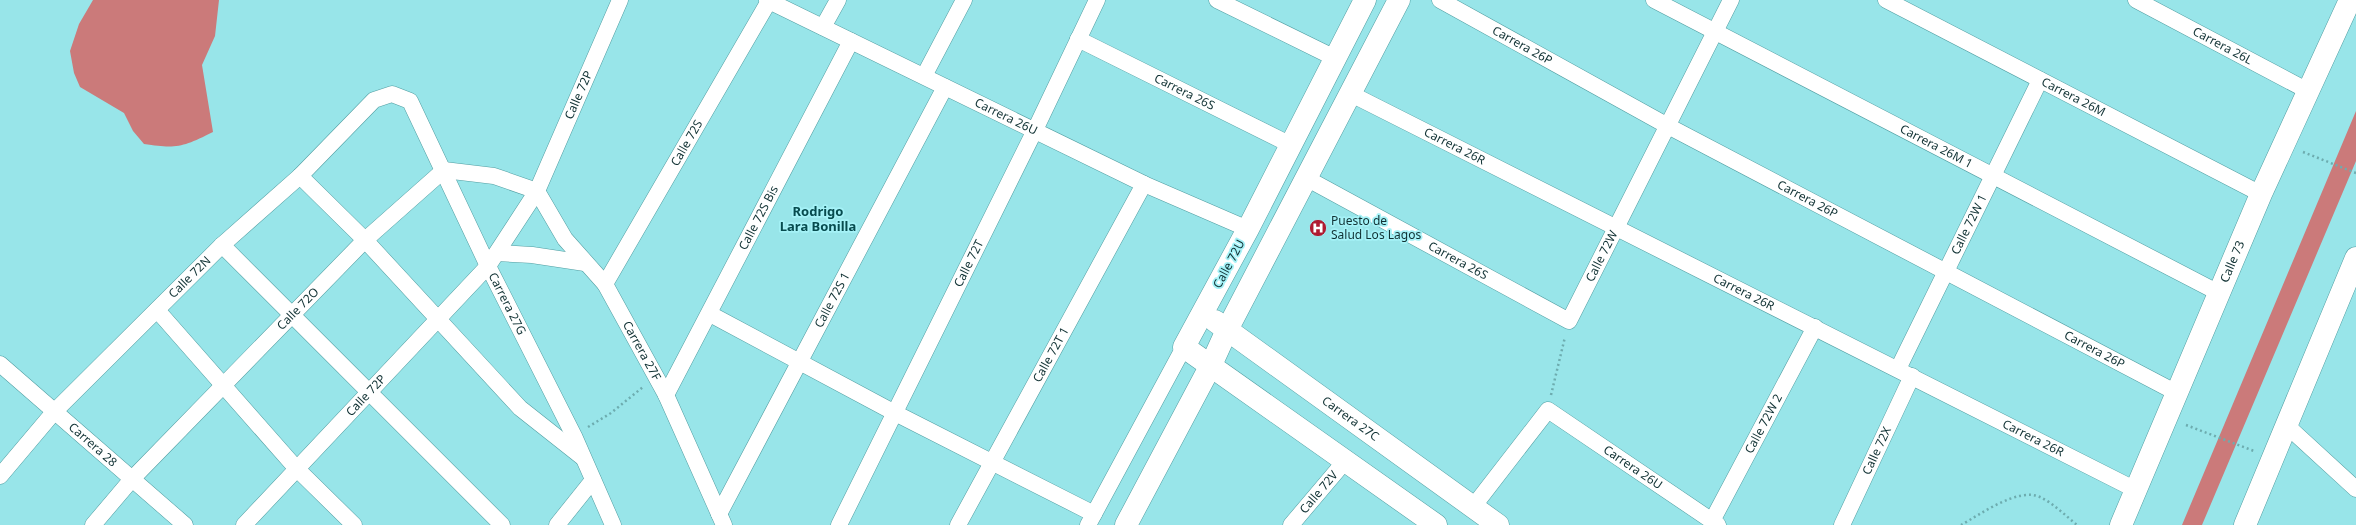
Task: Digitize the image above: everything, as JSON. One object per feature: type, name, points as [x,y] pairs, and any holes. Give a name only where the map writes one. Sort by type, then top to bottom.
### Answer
[{"type":"street","name":"Calle 72P","points":[[244,525],[296,468],[437,320],[492,259],[537,191],[620,0]]},
{"type":"street","points":[[823,27],[838,0]]},
{"type":"street","points":[[924,76],[964,0]]},
{"type":"street","name":"Calle 72T","points":[[839,525],[1036,130],[1097,0]]},
{"type":"street","points":[[1217,0],[1335,58]]},
{"type":"street","name":"Calle 72U","points":[[1091,520],[1248,229],[1365,0]]},
{"type":"street","points":[[1126,525],[1211,365],[1227,330],[1399,0]]},
{"type":"street","name":"Carrera 26P","points":[[1440,0],[1666,125],[2177,393]]},
{"type":"street","name":"Carrera 26M 1","points":[[1654,0],[1713,32],[2219,293]]},
{"type":"street","name":"Calle 72W","points":[[1568,321],[1713,32],[1731,0]]},
{"type":"street","name":"Carrera 26M","points":[[1886,0],[2261,194]]},
{"type":"street","name":"Carrera 26L","points":[[2136,0],[2310,92]]},
{"type":"street","name":"Calle 73","points":[[2121,525],[2261,194],[2310,92],[2350,0]]},
{"type":"street","name":"Carrera 26U","points":[[768,1],[1036,130],[1144,184],[1248,229]]},
{"type":"street","name":"Calle 72S","points":[[605,284],[768,1]]},
{"type":"street","name":"Carrera 26S","points":[[1078,39],[1291,145]]},
{"type":"street","name":"Calle 72S Bis","points":[[666,395],[710,314],[851,41]]},
{"type":"street","name":"Calle 72W 1","points":[[1898,369],[1991,176],[2040,80]]},
{"type":"street","name":"Calle 72S 1","points":[[722,519],[801,362],[945,87]]},
{"type":"street","name":"Carrera 27G","points":[[392,94],[410,101],[444,170],[492,259],[574,436],[613,525]]},
{"type":"street","name":"Calle 72N","points":[[0,476],[54,412],[222,245],[300,176],[374,100],[392,94]]},
{"type":"street","name":"Carrera 26R","points":[[1351,94],[2136,490]]},
{"type":"street","points":[[444,170],[494,176],[537,191]]},
{"type":"street","name":"Calle 72O","points":[[93,525],[132,479],[365,240],[444,170]]},
{"type":"street","points":[[300,176],[365,240],[437,320],[520,408],[583,458]]},
{"type":"street","name":"Carrera 26S","points":[[1306,178],[1568,321]]},
{"type":"street","name":"Calle 72T 1","points":[[958,525],[1144,184]]},
{"type":"street","name":"Carrera 27F","points":[[537,191],[565,239],[605,284],[666,395],[722,519]]},
{"type":"street","points":[[222,245],[502,525]]},
{"type":"street","points":[[492,259],[539,256],[585,263]]},
{"type":"street","points":[[2245,525],[2356,258]]},
{"type":"street","points":[[157,310],[223,387],[296,468],[354,525]]},
{"type":"street","name":"Carrera 27C","points":[[1203,313],[1498,525]]},
{"type":"street","points":[[710,314],[992,463],[1091,520]]},
{"type":"street","name":"Calle 72W 2","points":[[1715,523],[1815,327]]},
{"type":"street","points":[[1184,347],[1346,460],[1429,523]]},
{"type":"street","name":"Carrera 28","points":[[0,364],[185,525]]},
{"type":"street","name":"Calle 72X","points":[[1842,525],[1912,376]]},
{"type":"street","points":[[1473,507],[1548,410]]},
{"type":"street","name":"Carrera 26U","points":[[1548,410],[1715,523]]},
{"type":"street","points":[[2286,424],[2356,489]]},
{"type":"street","name":"Calle 72V","points":[[1291,525],[1346,460]]},
{"type":"street","points":[[557,525],[593,480]]},
{"type":"path","points":[[2300,151],[2356,173]]},
{"type":"path","points":[[1548,410],[1568,321]]},
{"type":"path","points":[[574,436],[611,413],[656,376]]},
{"type":"path","points":[[2192,428],[2258,453]]},
{"type":"path","points":[[1961,525],[2013,497],[2026,494],[2040,497],[2077,525]]},
{"type":"shaded area","points":[[93,0],[219,0],[215,36],[202,65],[213,132],[180,146],[144,144],[133,131],[124,113],[80,87],[74,73],[70,51],[79,24]]},
{"type":"shaded area","points":[[2356,111],[2356,161],[2202,525],[2182,525]]},
{"type":"place","name":"Puesto de Salud Los Lagos","points":[[1318,228]]},
{"type":"district","name":"Rodrigo Lara Bonilla","points":[[818,218]]}]
